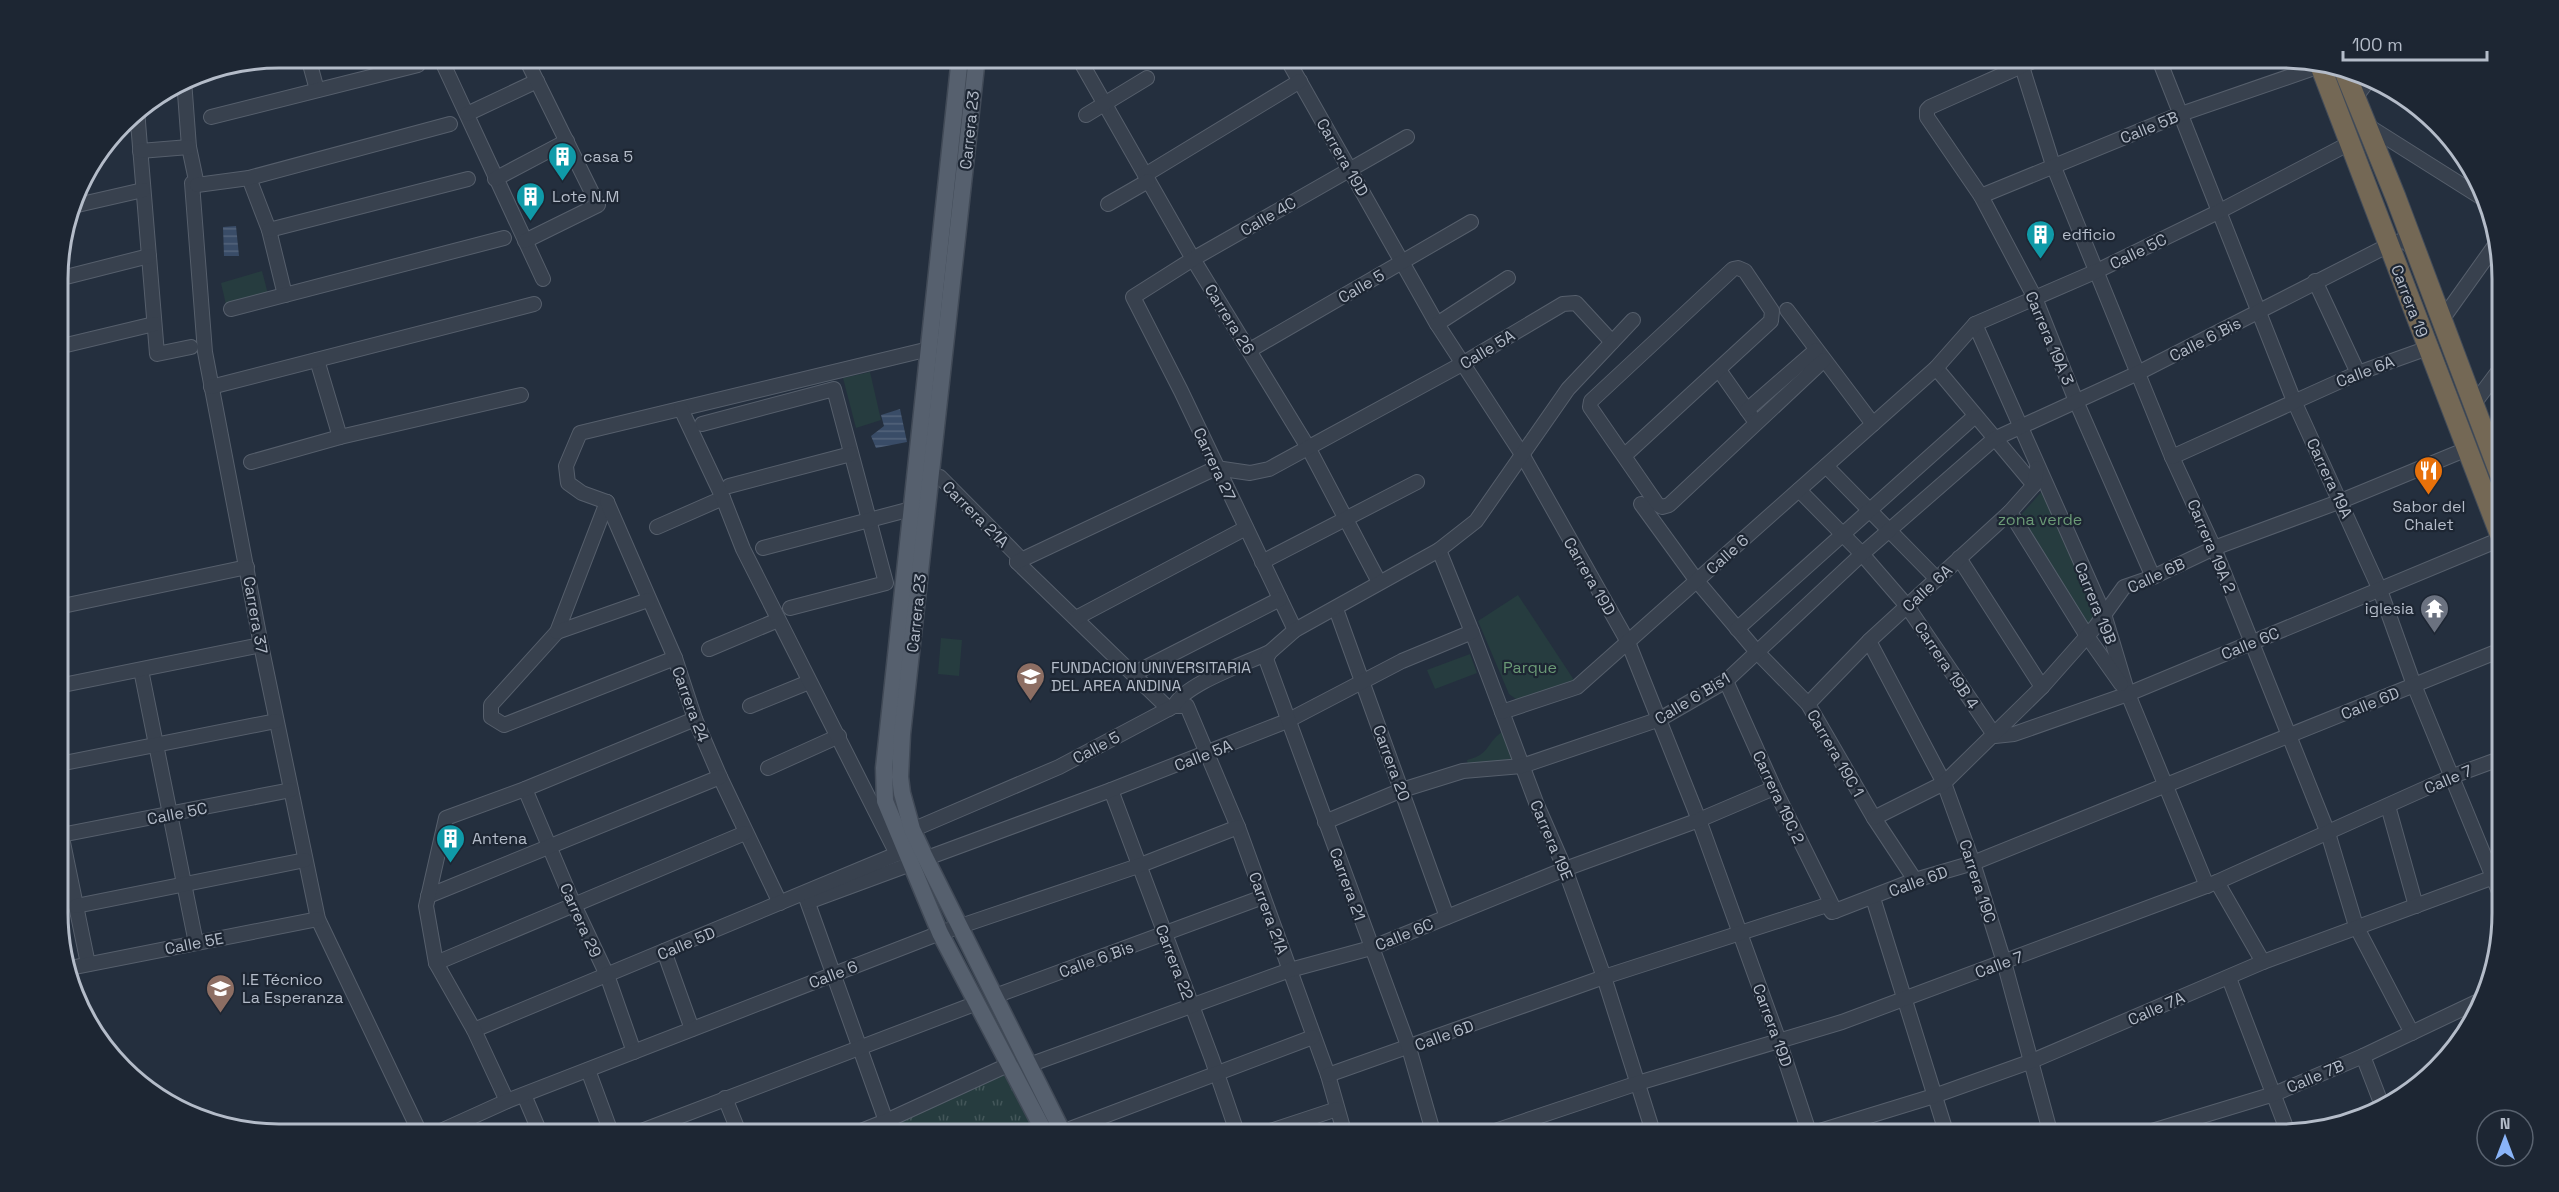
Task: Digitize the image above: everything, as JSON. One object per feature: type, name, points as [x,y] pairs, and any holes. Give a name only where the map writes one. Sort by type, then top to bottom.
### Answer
[{"type":"highway","name":"Carrera 19","points":[[2322,72],[2492,514]]},
{"type":"highway","name":"Carrera 19","points":[[2347,79],[2396,198],[2492,454]]},
{"type":"main road","name":"Carrera 23","points":[[959,68],[911,509],[915,556],[900,777],[912,830],[911,858],[960,926],[1029,1065],[1053,1124]]},
{"type":"main road","name":"Carrera 23","points":[[978,68],[932,476],[915,556],[884,768],[885,801],[911,858],[940,933],[1010,1064],[1050,1124]]},
{"type":"street","points":[[311,68],[317,90]]},
{"type":"street","points":[[211,117],[406,68]]},
{"type":"street","points":[[445,68],[543,279]]},
{"type":"street","points":[[525,241],[598,205],[530,68]]},
{"type":"street","name":"Carrera 26","points":[[1084,68],[1193,259],[1309,449],[1378,582]]},
{"type":"street","name":"Carrera 19D","points":[[1292,68],[1437,324],[1522,456],[1628,642],[1699,820],[1779,1041],[1806,1124]]},
{"type":"street","name":"Carrera 19A 3","points":[[2006,68],[1929,107],[1928,117],[1980,196],[2035,298],[2076,400],[2153,577]]},
{"type":"street","name":"Carrera 19A 2","points":[[2022,68],[2052,165],[2172,457],[2214,548],[2328,833],[2356,926],[2412,1033]]},
{"type":"street","name":"Carrera 19A","points":[[2162,68],[2294,401],[2380,590],[2414,685],[2492,865]]},
{"type":"street","name":"Calle 5B","points":[[1980,196],[2181,114],[2310,69]]},
{"type":"street","points":[[1086,115],[1147,78]]},
{"type":"street","points":[[467,114],[537,81]]},
{"type":"street","points":[[1108,204],[1300,81]]},
{"type":"street","points":[[2355,98],[2365,85]]},
{"type":"street","name":"Carrera 37","points":[[185,89],[189,147],[197,185],[192,183],[204,345],[276,721],[318,919],[416,1124]]},
{"type":"street","points":[[138,122],[157,354],[191,347]]},
{"type":"street","points":[[197,185],[249,178],[450,124]]},
{"type":"street","points":[[2365,124],[2473,192]]},
{"type":"street","name":"Calle 4C","points":[[1133,298],[1133,295],[1193,259],[1407,137]]},
{"type":"street","points":[[495,179],[567,141]]},
{"type":"street","name":"Calle 5C","points":[[1936,368],[1975,324],[2097,271],[2220,211],[2350,143]]},
{"type":"street","points":[[140,151],[189,147]]},
{"type":"street","points":[[249,178],[269,230],[285,295]]},
{"type":"street","points":[[269,230],[468,179]]},
{"type":"street","points":[[82,204],[143,190]]},
{"type":"street","points":[[2375,208],[2382,212],[2394,212],[2396,198]]},
{"type":"street","name":"Calle 5","points":[[1250,350],[1471,222]]},
{"type":"street","points":[[231,309],[504,238]]},
{"type":"street","points":[[2389,245],[2403,240],[2413,248]]},
{"type":"street","name":"Calle 6 Bis","points":[[2019,427],[2138,373],[2389,245]]},
{"type":"street","points":[[2441,321],[2490,252]]},
{"type":"street","points":[[68,276],[149,256]]},
{"type":"street","points":[[1624,456],[1767,326],[1772,318],[1772,311],[1745,271],[1738,268],[1731,270],[1592,398],[1590,407],[1657,504],[1667,506],[1756,423],[1820,355]]},
{"type":"street","points":[[1437,324],[1508,278]]},
{"type":"street","points":[[2315,281],[2358,373]]},
{"type":"street","name":"Carrera 27","points":[[1133,298],[1181,391],[1295,630]]},
{"type":"street","points":[[211,387],[534,303]]},
{"type":"street","name":"Calle 5A","points":[[1216,468],[1250,473],[1269,469],[1462,364],[1563,304],[1576,303],[1612,342]]},
{"type":"street","points":[[1787,310],[1872,424]]},
{"type":"street","name":"Calle 5","points":[[912,830],[1059,767],[1171,707],[1193,686],[1270,652],[1295,630],[1439,550],[1476,521],[1568,389],[1634,320]]},
{"type":"street","points":[[68,345],[154,324]]},
{"type":"street","name":"Carrera 19B","points":[[1975,324],[2037,468],[2104,614],[2127,694],[2165,785],[2212,884],[2263,962]]},
{"type":"street","name":"Calle 6A","points":[[2172,457],[2358,373],[2428,348]]},
{"type":"street","points":[[675,658],[504,725],[491,717],[491,705],[557,632],[607,502],[582,493],[568,483],[566,466],[580,433],[929,349]]},
{"type":"street","points":[[1747,410],[1820,355]]},
{"type":"street","points":[[317,360],[340,437]]},
{"type":"street","points":[[1936,368],[2034,485]]},
{"type":"street","name":"Calle 6","points":[[1502,712],[1577,687],[1936,368]]},
{"type":"street","points":[[1719,370],[1756,423]]},
{"type":"street","points":[[2473,405],[2492,380]]},
{"type":"street","points":[[702,424],[834,389],[886,583],[790,608]]},
{"type":"street","points":[[251,462],[340,437],[521,395]]},
{"type":"street","points":[[681,409],[726,492],[743,549],[809,682],[866,789],[911,858]]},
{"type":"street","points":[[1737,629],[1975,416]]},
{"type":"street","name":"Calle 6 Bis1","points":[[1325,822],[1402,790],[1463,771],[1522,766],[1660,719],[1726,681],[1888,531],[1994,440],[2019,427]]},
{"type":"street","name":"Calle 6B","points":[[1944,783],[2042,687],[2087,636],[2124,587],[2153,577],[2214,548],[2341,501],[2467,449]]},
{"type":"street","points":[[657,528],[726,492],[851,454]]},
{"type":"street","points":[[1826,466],[1937,579]]},
{"type":"street","points":[[1017,562],[1216,468]]},
{"type":"street","points":[[2034,485],[2037,468]]},
{"type":"street","name":"Carrera 21A","points":[[932,476],[940,477],[1018,556],[1017,562],[1134,674],[1171,707],[1187,706],[1238,827],[1328,1075],[1342,1124]]},
{"type":"street","points":[[1262,562],[1417,482]]},
{"type":"street","name":"Calle 6A","points":[[1808,704],[1869,641],[2010,512],[2034,485]]},
{"type":"street","name":"Carrera 19B 4","points":[[1799,489],[1862,554],[1907,606],[1995,735]]},
{"type":"street","name":"Carrera 24","points":[[607,502],[675,658],[695,719],[720,777],[780,903]]},
{"type":"street","name":"Carrera 19C 1","points":[[1641,504],[1697,581],[1737,629],[1808,704],[1874,818],[1916,880]]},
{"type":"street","points":[[763,548],[911,509]]},
{"type":"street","points":[[2010,512],[2087,636],[2127,694]]},
{"type":"street","points":[[1076,618],[1246,528]]},
{"type":"street","name":"Calle 6C","points":[[1995,735],[2013,734],[2127,694],[2492,542]]},
{"type":"street","name":"Carrera 19E","points":[[1439,550],[1522,766],[1565,869],[1604,977],[1651,1124]]},
{"type":"street","points":[[1959,558],[2042,687]]},
{"type":"street","points":[[68,605],[247,567]]},
{"type":"street","points":[[1134,674],[1280,599]]},
{"type":"street","points":[[557,632],[648,600]]},
{"type":"street","name":"Carrera 20","points":[[1336,609],[1447,917]]},
{"type":"street","points":[[709,649],[778,620]]},
{"type":"street","name":"Calle 5A","points":[[806,897],[911,858],[1111,790],[1208,753],[1287,721],[1402,661],[1472,632]]},
{"type":"street","name":"Carrera 19C","points":[[1869,641],[1944,783],[1973,863],[2004,962],[2048,1124]]},
{"type":"street","points":[[68,684],[261,645]]},
{"type":"street","name":"Carrera 21","points":[[1270,652],[1266,659],[1268,669],[1408,1048],[1431,1124]]},
{"type":"street","name":"Calle 6D","points":[[1328,1075],[1604,977],[1827,905],[1832,912],[1916,880],[1973,863],[2492,654]]},
{"type":"street","points":[[141,670],[196,943]]},
{"type":"street","name":"Carrera 19C 2","points":[[1726,681],[1774,788],[1835,911]]},
{"type":"street","points":[[750,706],[809,682]]},
{"type":"street","points":[[507,1101],[474,1030],[436,963],[426,906],[446,818],[525,789],[695,719]]},
{"type":"street","points":[[68,762],[276,721]]},
{"type":"street","points":[[768,768],[838,736]]},
{"type":"street","name":"Calle 7","points":[[1516,1124],[1638,1083],[1842,1022],[1905,999],[2212,884],[2453,776],[2492,762]]},
{"type":"street","points":[[428,896],[720,777]]},
{"type":"street","points":[[1874,818],[1944,783]]},
{"type":"street","points":[[866,789],[885,785]]},
{"type":"street","name":"Calle 6C","points":[[1029,1065],[1290,970],[1371,948],[1565,869],[1699,820],[1774,788]]},
{"type":"street","name":"Carrera 29","points":[[525,789],[574,905],[607,975],[634,1052]]},
{"type":"street","name":"Calle 5C","points":[[68,828],[170,814],[291,790]]},
{"type":"street","name":"Carrera 22","points":[[1111,790],[1192,1004],[1234,1124]]},
{"type":"street","points":[[2388,806],[2416,906]]},
{"type":"street","name":"Calle 6","points":[[456,1124],[507,1101],[940,933],[1138,866],[1238,827]]},
{"type":"street","points":[[436,963],[745,833]]},
{"type":"street","points":[[76,906],[305,860]]},
{"type":"street","points":[[68,868],[88,964]]},
{"type":"street","name":"Calle 7A","points":[[1842,1124],[1934,1096],[2032,1061],[2263,962],[2492,878]]},
{"type":"street","points":[[806,897],[887,1124]]},
{"type":"street","name":"Calle 5D","points":[[474,1030],[780,903],[806,897]]},
{"type":"street","name":"Calle 6 Bis","points":[[996,996],[1263,897]]},
{"type":"street","points":[[1873,898],[1943,1124]]},
{"type":"street","name":"Calle 5E","points":[[75,967],[318,919]]},
{"type":"street","points":[[664,951],[692,1029]]},
{"type":"street","points":[[2229,978],[2285,1124]]},
{"type":"street","points":[[659,1124],[977,1003]]},
{"type":"street","name":"Calle 7B","points":[[2198,1124],[2363,1056],[2471,1005]]},
{"type":"street","points":[[1083,1124],[1313,1038]]},
{"type":"street","points":[[2363,1056],[2380,1100]]},
{"type":"street","points":[[878,1124],[1010,1064]]},
{"type":"street","points":[[588,1070],[608,1124]]},
{"type":"street","points":[[524,1095],[536,1124]]},
{"type":"street","points":[[725,1098],[736,1124]]},
{"type":"street","points":[[1291,1124],[1337,1109]]},
{"type":"green space","points":[[262,271],[269,298],[227,309],[221,283]]},
{"type":"green space","points":[[870,372],[881,420],[856,428],[843,378]]},
{"type":"green space","name":"zona verde","points":[[2044,489],[2100,613],[2087,628],[2019,517]]},
{"type":"green space","name":"Parque","points":[[1518,595],[1574,680],[1531,704],[1520,702],[1509,694],[1478,621]]},
{"type":"green space","points":[[941,638],[962,640],[959,676],[938,674]]},
{"type":"green space","points":[[1470,654],[1477,673],[1435,689],[1427,670]]},
{"type":"green space","points":[[1505,730],[1519,763],[1469,770],[1467,760],[1485,751]]},
{"type":"green space","points":[[1006,1068],[1034,1124],[893,1124],[890,1117]]},
{"type":"water","points":[[236,226],[239,256],[224,256],[223,227]]},
{"type":"water","points":[[900,409],[907,442],[876,448],[871,436],[884,426],[881,415]]},
{"type":"place","name":"casa 5","points":[[562,182]]},
{"type":"place","name":"Lote N.M","points":[[531,222]]},
{"type":"place","name":"edficio","points":[[2041,260]]},
{"type":"place","name":"Sabor del Chalet","points":[[2429,496]]},
{"type":"place","name":"iglesia","points":[[2435,634]]},
{"type":"place","name":"FUNDACION UNIVERSITARIA DEL AREA ANDINA","points":[[1030,702]]},
{"type":"place","name":"Antena","points":[[451,864]]},
{"type":"place","name":"I.E Técnico La Esperanza","points":[[221,1014]]}]
